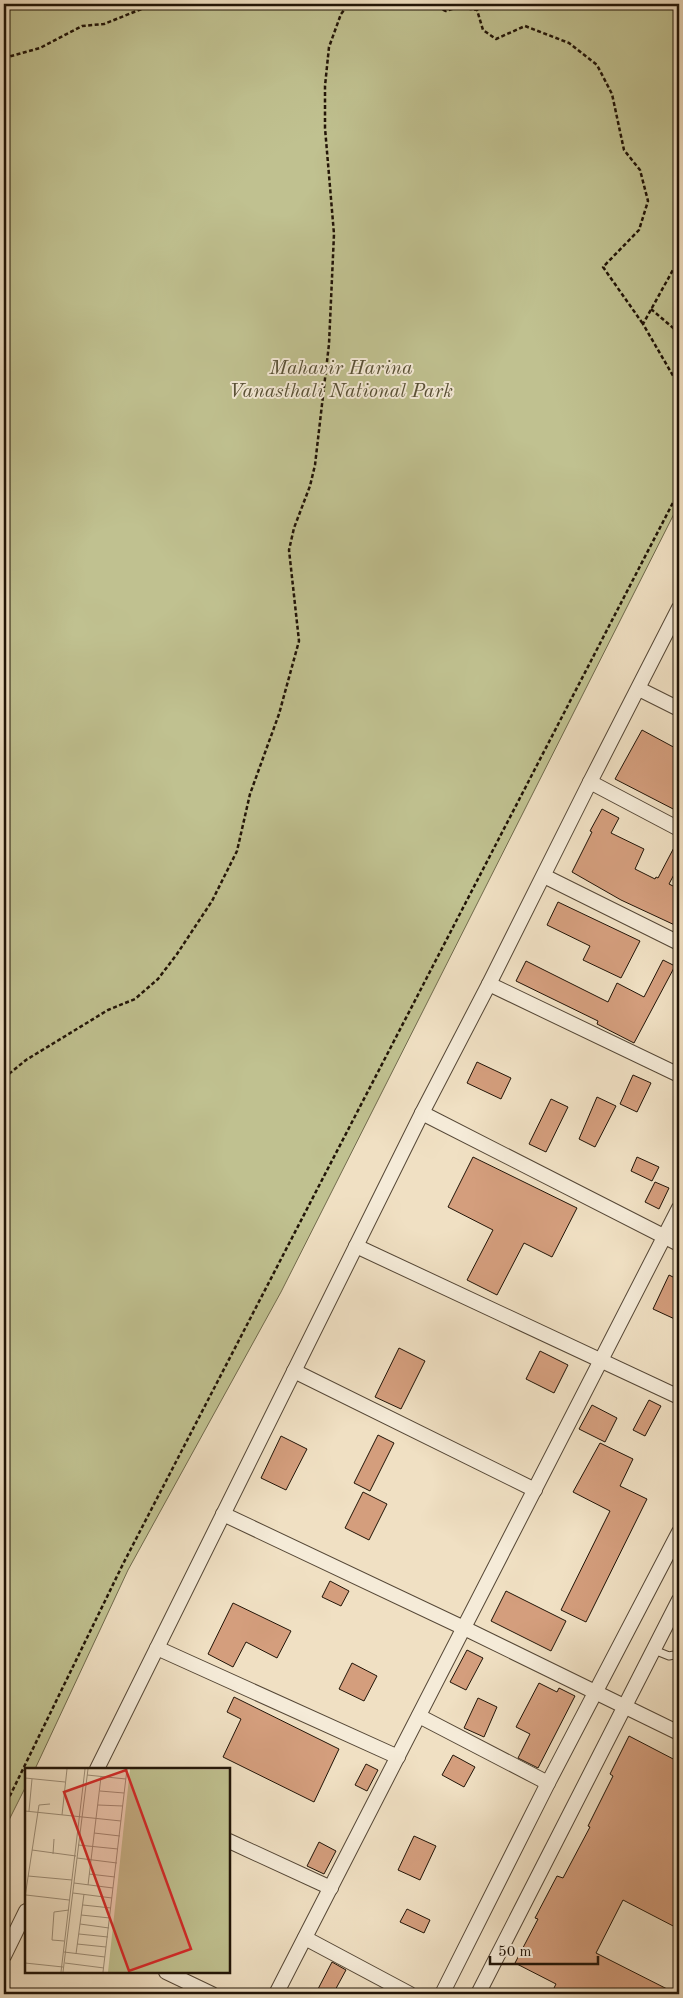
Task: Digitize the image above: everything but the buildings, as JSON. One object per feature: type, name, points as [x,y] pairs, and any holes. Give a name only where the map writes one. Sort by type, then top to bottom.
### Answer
[{"type":"street","points":[[96,1768],[422,1113],[490,984],[679,608]]},
{"type":"street","points":[[638,689],[679,709]]},
{"type":"street","points":[[590,782],[679,829]]},
{"type":"street","points":[[544,876],[679,944]]},
{"type":"street","points":[[490,984],[679,1075]]},
{"type":"street","points":[[422,1113],[679,1244]]},
{"type":"street","points":[[276,1994],[679,1208]]},
{"type":"street","points":[[356,1246],[679,1397]]},
{"type":"street","points":[[294,1371],[534,1490]]},
{"type":"street","points":[[223,1514],[464,1628],[679,1733]]},
{"type":"street","points":[[442,1994],[548,1783],[679,1532]]},
{"type":"street","points":[[478,1994],[679,1600]]},
{"type":"street","points":[[156,1648],[398,1757]]},
{"type":"street","points":[[419,1716],[548,1783]]},
{"type":"street","points":[[230,1841],[331,1888]]},
{"type":"street","points":[[4,1956],[25,1913]]},
{"type":"street","points":[[305,1938],[410,1994]]},
{"type":"street","points":[[168,1973],[212,1994]]},
{"type":"lane","points":[[654,1650],[669,1656],[679,1654]]},
{"type":"path","points":[[4,58],[40,48],[82,26],[104,24],[139,10],[161,4]]},
{"type":"path","points":[[4,1078],[26,1060],[108,1010],[135,999],[158,979],[212,901],[237,851],[250,794],[279,714],[299,641],[289,550],[294,528],[310,486],[315,465],[329,344],[334,234],[325,128],[325,86],[329,47],[341,14],[349,4]]},
{"type":"path","points":[[431,4],[446,11],[458,8],[477,10],[483,30],[496,39],[525,26],[568,43],[597,65],[612,94],[624,150],[640,170],[648,201],[639,230],[603,267],[643,324],[679,386]]},
{"type":"path","points":[[643,324],[679,259]]},
{"type":"path","points":[[651,309],[679,333]]},
{"type":"path","points":[[4,1808],[123,1564],[679,491]]},
{"type":"green space","name":"Mahavir Harina Vanasthali National Park","points":[[4,4],[679,4],[679,504],[281,1292],[128,1570],[35,1768],[25,1768],[25,1788],[4,1830]]}]
